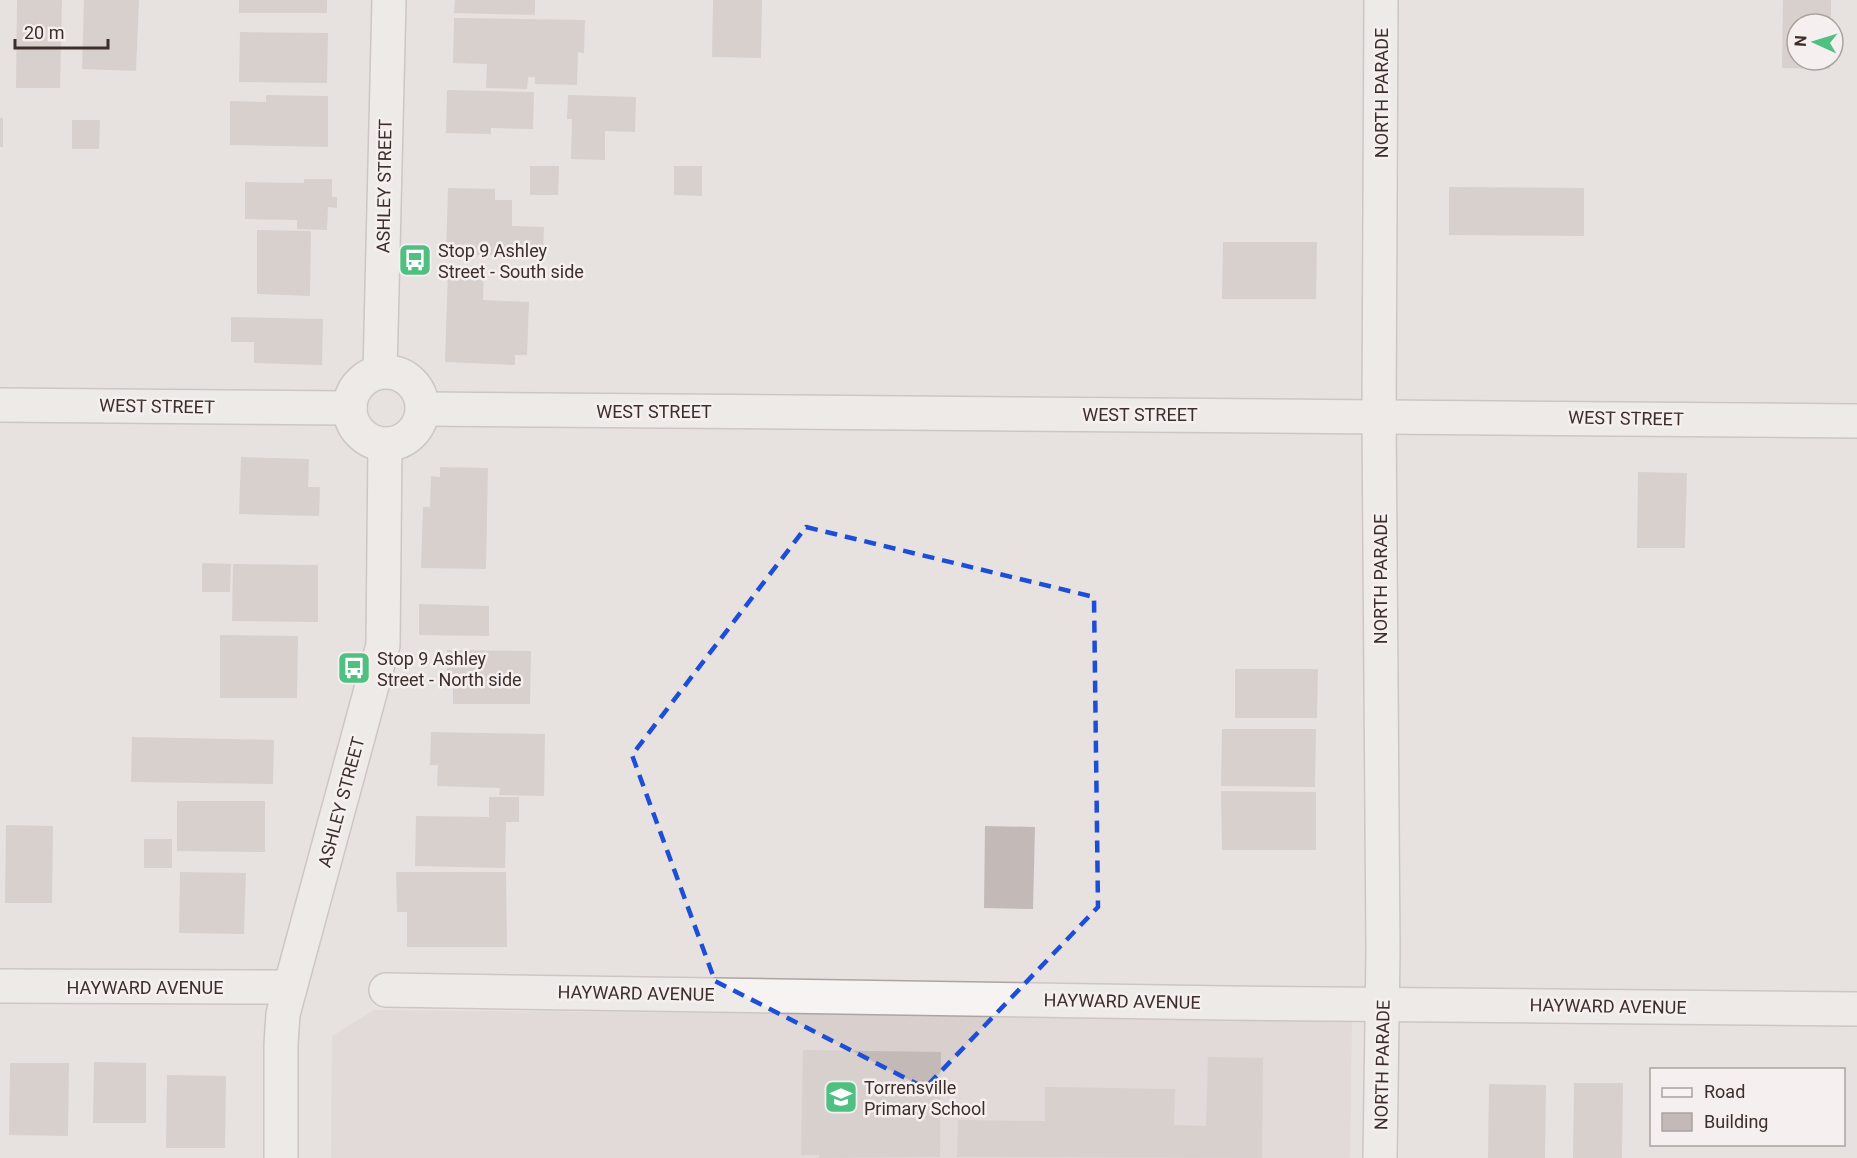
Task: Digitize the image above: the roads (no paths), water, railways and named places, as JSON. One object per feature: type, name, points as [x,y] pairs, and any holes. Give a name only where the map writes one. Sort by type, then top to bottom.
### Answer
[{"type":"street","name":"ASHLEY STREET","points":[[380,372],[389,0]]},
{"type":"street","name":"NORTH PARADE","points":[[1380,1158],[1383,1004],[1379,416],[1381,0]]},
{"type":"street","points":[[380,372],[392,372],[406,377],[419,392],[423,409],[420,423],[410,436],[397,443],[385,445],[375,443],[363,436],[353,423],[350,408],[352,396],[358,384],[368,376],[380,372]]},
{"type":"street","name":"WEST STREET","points":[[0,405],[350,408]]},
{"type":"street","name":"WEST STREET","points":[[423,409],[1857,421]]},
{"type":"street","name":"ASHLEY STREET","points":[[281,1158],[281,1044],[284,1014],[383,645],[385,445]]},
{"type":"street","name":"HAYWARD AVENUE","points":[[0,986],[291,987]]},
{"type":"street","name":"HAYWARD AVENUE","points":[[386,990],[1857,1009]]},
{"type":"place","name":"Stop 9 Ashley Street - South side","points":[[415,260]]},
{"type":"place","name":"Stop 9 Ashley Street - North side","points":[[354,668]]},
{"type":"place","name":"Torrensville Primary School","points":[[841,1097]]}]
